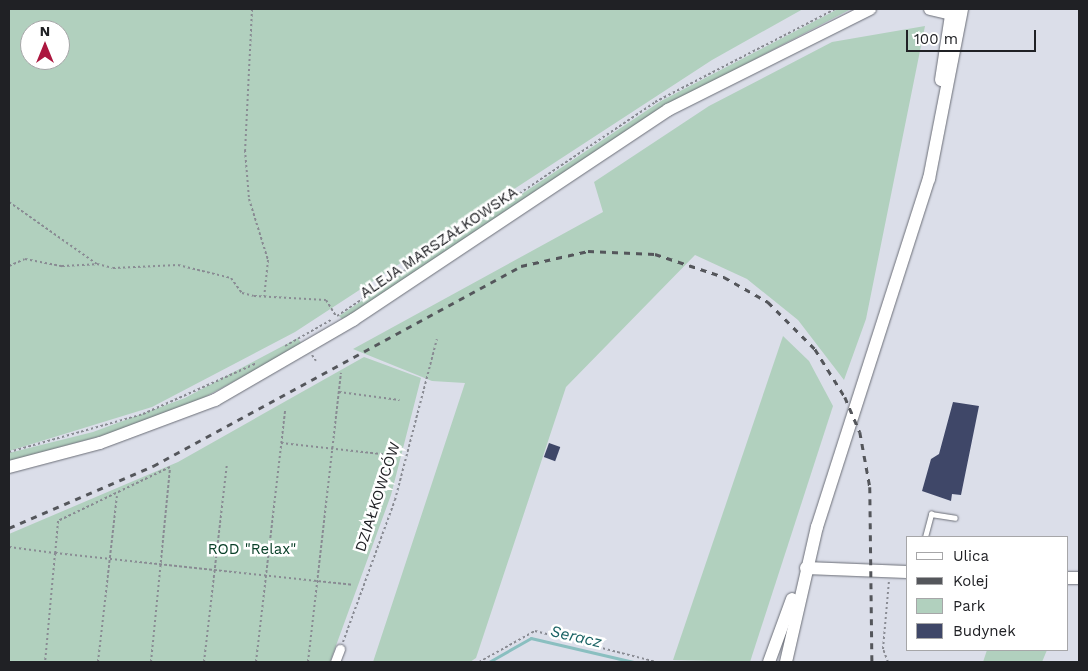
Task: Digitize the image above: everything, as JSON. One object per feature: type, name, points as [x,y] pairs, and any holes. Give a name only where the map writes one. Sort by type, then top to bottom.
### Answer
[{"type":"main road","name":"ALEJA MARSZAŁKOWSKA","points":[[9,467],[100,443],[215,400],[340,322],[668,110],[870,9]]},
{"type":"main road","points":[[786,662],[806,568],[921,203],[939,137],[957,10],[930,9]]},
{"type":"main road","points":[[806,568],[906,572]]},
{"type":"main road","points":[[770,662],[795,591],[806,568]]},
{"type":"street","points":[[335,662],[340,649]]},
{"type":"lane","points":[[925,536],[931,514],[955,518]]},
{"type":"path","points":[[252,9],[245,150],[249,199],[268,260],[264,296]]},
{"type":"path","points":[[280,350],[340,322],[655,102],[835,9]]},
{"type":"path","points":[[9,202],[97,264]]},
{"type":"path","points":[[9,266],[25,259],[62,266],[97,264],[113,268],[178,265],[231,278],[242,293],[264,296],[313,296],[326,300],[340,322]]},
{"type":"path","name":"DZIAŁKOWCÓW","points":[[340,649],[394,500],[437,339]]},
{"type":"path","points":[[9,452],[143,414],[264,359]]},
{"type":"path","points":[[308,662],[341,373]]},
{"type":"path","points":[[339,392],[399,400]]},
{"type":"path","points":[[256,662],[285,411]]},
{"type":"path","points":[[281,443],[399,456]]},
{"type":"path","points":[[204,662],[227,463]]},
{"type":"path","points":[[45,662],[58,521],[117,496],[170,467],[151,662]]},
{"type":"path","points":[[98,662],[117,496]]},
{"type":"path","points":[[9,547],[352,585]]},
{"type":"path","points":[[888,662],[883,649],[890,571]]},
{"type":"path","points":[[479,662],[534,631],[657,662]]},
{"type":"green space","points":[[9,9],[803,9],[712,60],[295,332],[152,407],[9,451]]},
{"type":"green space","points":[[838,9],[851,9],[656,111],[372,302],[342,319],[339,316],[661,101]]},
{"type":"green space","points":[[925,26],[866,319],[844,380],[798,320],[747,279],[695,255],[566,387],[476,658],[470,662],[373,662],[465,383],[432,381],[353,349],[603,212],[594,182],[709,106],[832,42]]},
{"type":"green space","points":[[783,336],[809,361],[833,406],[750,662],[673,660]]},
{"type":"green space","points":[[298,338],[302,345],[203,398],[112,433],[9,461],[9,453],[93,432],[185,398]]},
{"type":"green space","name":"ROD \"Relax\"","points":[[364,357],[421,378],[391,495],[330,662],[9,662],[9,534],[178,462]]},
{"type":"green space","points":[[987,651],[1047,651],[1042,662],[983,662]]},
{"type":"building","points":[[953,402],[979,406],[961,495],[952,494],[951,501],[922,491],[931,459],[939,454]]},
{"type":"building","points":[[549,443],[560,447],[555,461],[544,457]]},
{"type":"waterway","name":"Seracz","points":[[489,662],[531,638],[633,662]]},
{"type":"railway","points":[[9,528],[153,466],[521,266],[588,251],[655,254],[724,277],[768,302],[815,349],[845,397],[860,432],[870,487],[872,662]]}]
